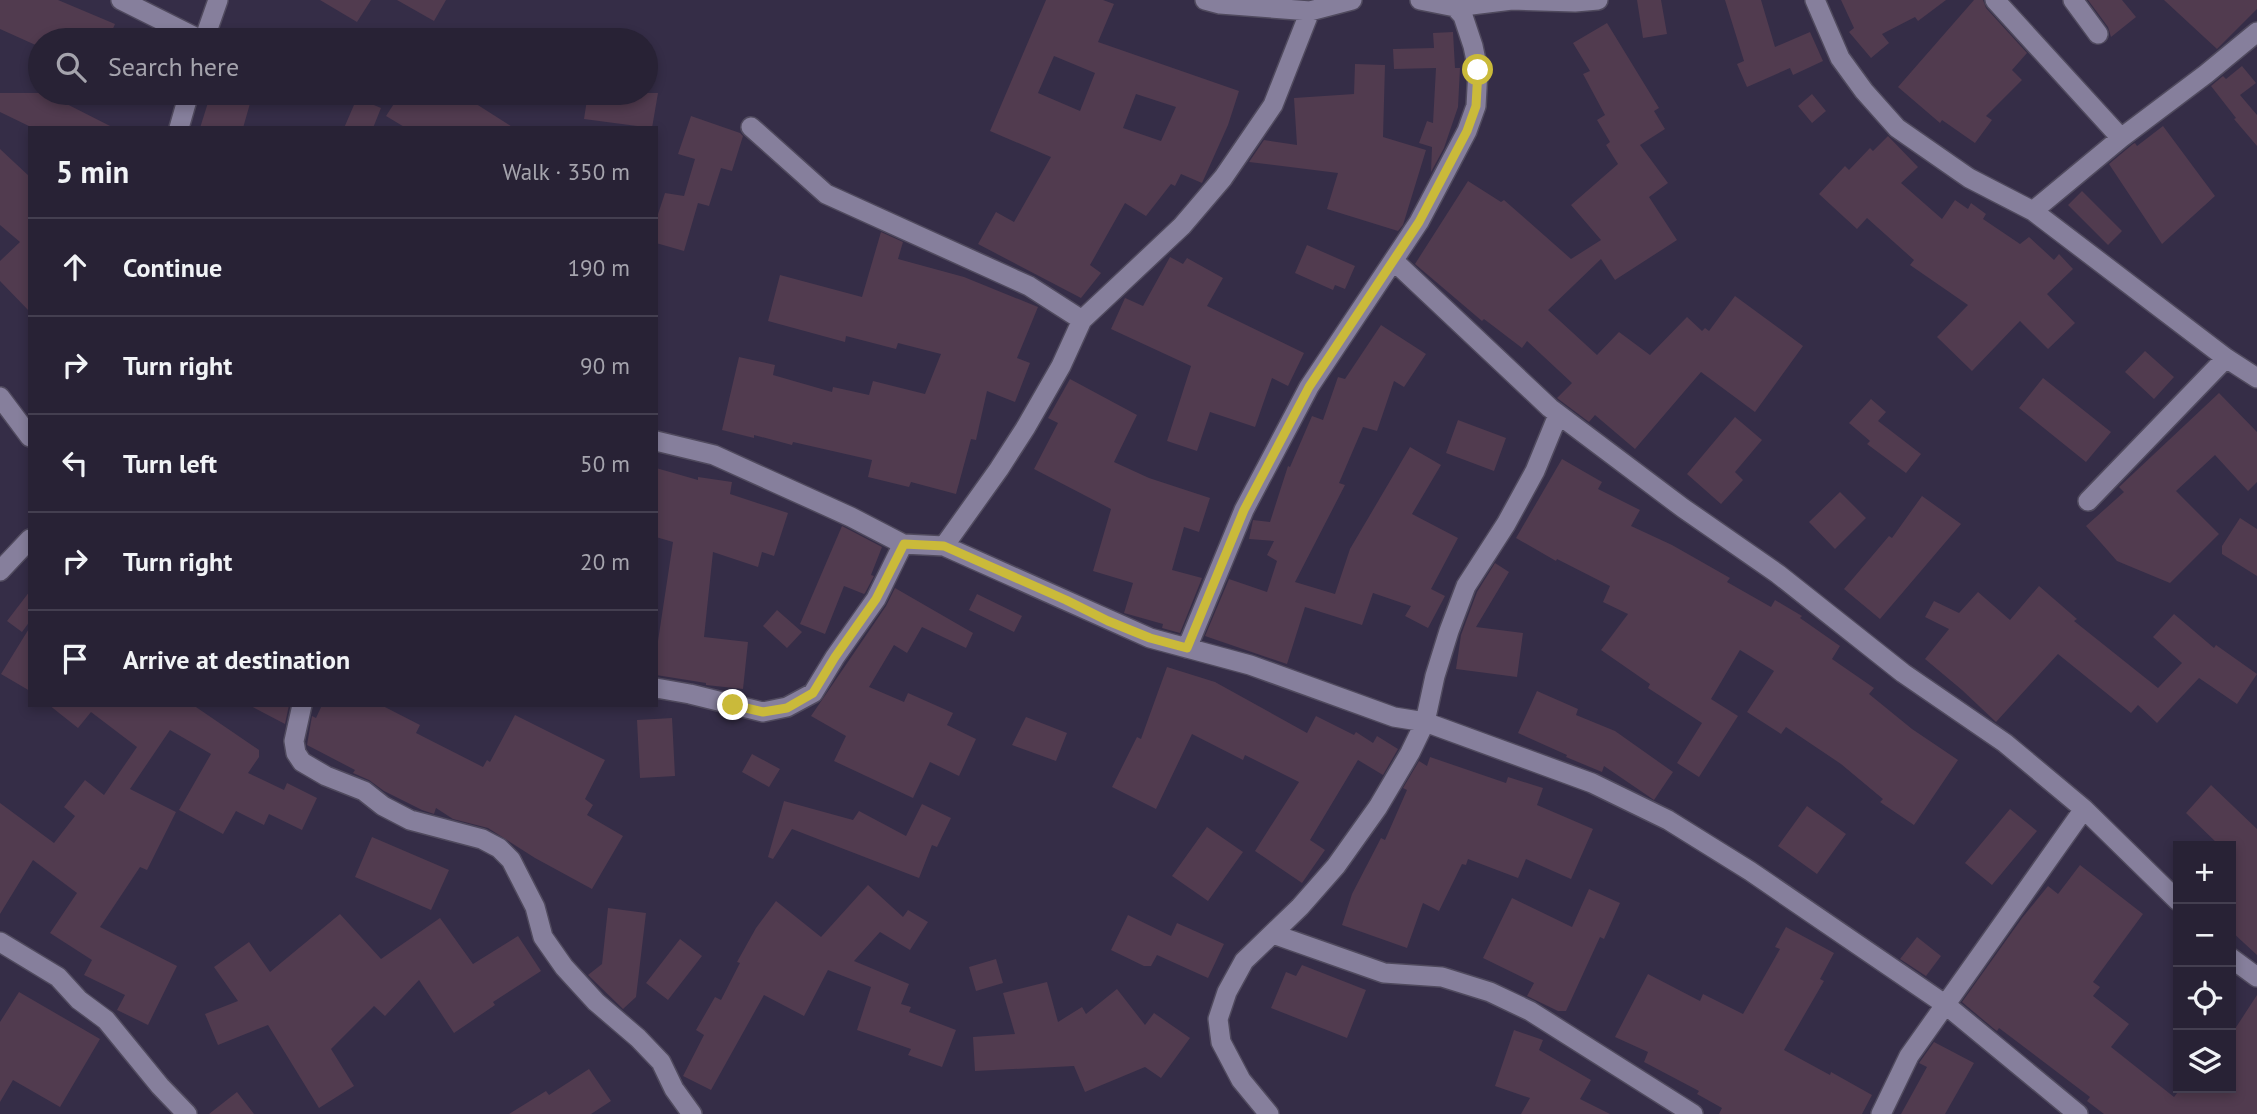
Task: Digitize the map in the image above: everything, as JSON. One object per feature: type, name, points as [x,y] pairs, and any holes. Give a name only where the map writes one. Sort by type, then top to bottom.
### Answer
[{"type":"street","points":[[121,0],[178,28]]},
{"type":"street","points":[[208,28],[218,0]]},
{"type":"street","points":[[1205,0],[1220,4],[1310,11],[1352,0]]},
{"type":"street","points":[[1420,0],[1455,7],[1512,0],[1598,0]]},
{"type":"street","points":[[1815,0],[1840,58],[1864,91],[1897,128],[1969,178],[2033,211],[2226,358],[2257,378]]},
{"type":"street","points":[[1995,0],[2121,138]]},
{"type":"street","points":[[2073,0],[2098,34]]},
{"type":"street","points":[[1187,648],[1244,510],[1309,387],[1419,222],[1467,131],[1476,106],[1478,70],[1474,46],[1463,16],[1455,7]]},
{"type":"street","points":[[944,546],[999,470],[1026,427],[1061,366],[1082,320],[1182,226],[1223,178],[1273,105],[1310,11]]},
{"type":"street","points":[[2033,211],[2257,32]]},
{"type":"street","points":[[179,126],[185,105]]},
{"type":"street","points":[[751,127],[827,194],[1029,286],[1082,320]]},
{"type":"street","points":[[1394,261],[1558,415],[1683,508],[1778,574],[1903,673],[2005,743],[2084,808],[2173,896]]},
{"type":"street","points":[[2088,501],[2226,358]]},
{"type":"street","points":[[0,397],[28,434]]},
{"type":"street","points":[[1269,1114],[1241,1080],[1220,1042],[1217,1019],[1227,992],[1244,961],[1336,866],[1378,807],[1410,753],[1426,722],[1442,654],[1465,586],[1535,471],[1558,415]]},
{"type":"street","points":[[658,441],[714,455],[904,544],[944,546],[1150,638],[1250,666],[1394,717],[1426,722],[1592,783],[1668,820],[1750,871],[1946,1004],[2078,1114]]},
{"type":"street","points":[[0,571],[28,541]]},
{"type":"street","points":[[658,688],[763,712],[787,708],[813,693],[876,599],[904,544]]},
{"type":"street","points":[[302,707],[294,741],[296,753],[302,762],[326,776],[364,791],[383,806],[410,820],[482,839],[499,848],[510,860],[535,906],[543,937],[564,968],[596,1002],[661,1062],[674,1089],[692,1114]]},
{"type":"street","points":[[1881,1114],[1909,1056],[2084,808]]},
{"type":"street","points":[[1273,934],[1384,973],[1443,977],[1490,992],[1530,1011],[1693,1114]]},
{"type":"street","points":[[0,942],[58,976],[79,1000],[106,1020],[160,1086],[187,1114]]},
{"type":"street","points":[[2236,962],[2257,977]]},
{"type":"building","points":[[0,0],[58,0],[115,24],[113,28],[28,28],[28,42],[0,29]]},
{"type":"building","points":[[320,0],[371,0],[357,22]]},
{"type":"building","points":[[397,0],[446,0],[434,21]]},
{"type":"building","points":[[1046,0],[1103,0],[1114,4],[1098,42],[1239,91],[1228,125],[1202,183],[1181,174],[1175,186],[1171,184],[1146,216],[1125,203],[1090,265],[1101,273],[1081,298],[978,244],[996,212],[1014,222],[1051,157],[990,131]],"holes":[[[1054,56],[1095,73],[1080,111],[1038,93]],[[1136,94],[1176,107],[1161,141],[1123,128]]]},
{"type":"building","points":[[1637,0],[1661,0],[1667,34],[1643,38]]},
{"type":"building","points":[[1725,0],[1761,0],[1775,47],[1810,32],[1823,61],[1793,75],[1790,68],[1747,87],[1737,64],[1744,61]]},
{"type":"building","points":[[1841,0],[1946,0],[1918,21],[1915,17],[1882,34],[1889,43],[1871,58],[1849,32],[1854,28]]},
{"type":"building","points":[[1974,0],[1983,0],[1986,8],[2027,53],[2012,70],[2022,80],[1986,116],[1992,120],[1975,143],[1942,120],[1940,123],[1898,87]]},
{"type":"building","points":[[2088,0],[2122,0],[2136,17],[2111,37],[2108,27]]},
{"type":"building","points":[[2164,0],[2257,0],[2257,9],[2217,49]]},
{"type":"building","points":[[1607,23],[1659,108],[1654,111],[1665,129],[1640,145],[1668,183],[1649,197],[1677,240],[1615,280],[1601,259],[1548,310],[1597,355],[1619,332],[1650,355],[1687,317],[1702,331],[1705,328],[1709,331],[1735,296],[1803,346],[1755,412],[1701,372],[1635,449],[1595,415],[1589,422],[1557,398],[1572,383],[1527,341],[1522,348],[1484,319],[1482,321],[1415,264],[1468,181],[1501,202],[1504,200],[1571,259],[1601,240],[1571,205],[1618,164],[1606,145],[1610,142],[1597,120],[1605,115],[1583,74],[1590,71],[1573,43]]},
{"type":"building","points":[[1453,32],[1455,68],[1460,68],[1458,107],[1444,148],[1431,172],[1432,147],[1419,143],[1427,121],[1433,123],[1436,68],[1394,69],[1393,49],[1434,48],[1433,33]]},
{"type":"building","points":[[1355,64],[1385,65],[1383,137],[1426,150],[1403,225],[1398,231],[1327,209],[1338,173],[1249,162],[1264,140],[1297,145],[1294,98],[1354,94]]},
{"type":"building","points":[[2242,66],[2256,83],[2240,95],[2257,115],[2257,146],[2211,86],[2223,76],[2226,79]]},
{"type":"building","points":[[0,93],[28,93],[28,105],[69,105],[110,126],[29,126],[0,112]]},
{"type":"building","points":[[1812,94],[1826,111],[1812,123],[1798,106]]},
{"type":"building","points":[[207,105],[250,105],[244,126],[201,126]]},
{"type":"building","points":[[354,105],[374,105],[381,108],[374,126],[345,126]]},
{"type":"building","points":[[393,105],[478,105],[511,126],[403,126],[386,116]]},
{"type":"building","points":[[586,105],[656,105],[652,126],[584,119]]},
{"type":"building","points":[[691,116],[743,136],[732,171],[721,168],[709,206],[698,203],[684,251],[658,244],[658,214],[665,193],[684,196],[695,159],[678,154]]},
{"type":"building","points":[[2163,126],[2215,196],[2162,244],[2109,164],[2133,144],[2137,146]]},
{"type":"building","points":[[1888,136],[1918,167],[1901,183],[1942,219],[1955,200],[1968,209],[1971,203],[1986,214],[1983,219],[2020,244],[2029,237],[2054,260],[2059,254],[2073,269],[2047,294],[2075,323],[2048,349],[2020,321],[1972,371],[1937,337],[1968,305],[1910,265],[1914,260],[1867,218],[1857,229],[1819,194],[1845,166],[1849,170],[1870,148],[1873,151]]},
{"type":"building","points":[[0,149],[28,175],[28,310],[0,281],[0,261],[20,242],[0,225]]},
{"type":"building","points":[[2082,191],[2122,231],[2108,245],[2068,205]]},
{"type":"building","points":[[881,232],[903,242],[898,259],[964,277],[1038,307],[1017,358],[1030,363],[1015,402],[987,391],[976,440],[971,439],[956,494],[911,482],[909,487],[868,477],[872,460],[793,442],[792,445],[722,430],[739,357],[775,365],[773,375],[832,392],[833,387],[869,395],[873,381],[925,394],[941,354],[898,343],[896,349],[846,336],[845,342],[768,321],[780,275],[862,297]]},
{"type":"building","points":[[1307,245],[1355,266],[1345,289],[1335,285],[1333,290],[1295,273]]},
{"type":"building","points":[[1170,257],[1183,264],[1187,258],[1223,278],[1207,306],[1304,353],[1288,386],[1272,378],[1255,427],[1210,412],[1197,451],[1167,441],[1191,366],[1111,329],[1125,298],[1143,306]]},
{"type":"building","points":[[1381,325],[1426,354],[1404,387],[1394,381],[1377,431],[1363,427],[1339,483],[1345,485],[1295,582],[1335,594],[1350,549],[1410,447],[1441,465],[1412,514],[1458,538],[1431,589],[1445,596],[1428,628],[1405,616],[1411,606],[1373,593],[1362,625],[1305,607],[1287,664],[1205,636],[1229,579],[1267,592],[1277,561],[1267,555],[1274,541],[1249,539],[1253,520],[1270,522],[1288,466],[1290,467],[1312,416],[1323,420],[1338,377],[1345,379]]},
{"type":"building","points":[[2145,351],[2174,377],[2154,399],[2125,372]]},
{"type":"building","points":[[2043,378],[2111,432],[2086,462],[2019,408]]},
{"type":"building","points":[[1070,379],[1137,415],[1114,462],[1149,478],[1210,498],[1199,532],[1184,527],[1172,570],[1202,578],[1180,633],[1162,628],[1163,624],[1124,613],[1133,583],[1093,571],[1111,509],[1034,469],[1058,423],[1048,418]]},
{"type":"building","points":[[2219,393],[2257,432],[2257,482],[2248,491],[2215,455],[2176,491],[2219,534],[2170,583],[2117,561],[2086,526],[2124,492],[2119,487]]},
{"type":"building","points":[[1871,399],[1886,412],[1878,421],[1921,454],[1906,473],[1867,444],[1870,441],[1849,423]]},
{"type":"building","points":[[1735,417],[1762,440],[1735,472],[1743,480],[1721,504],[1687,474]]},
{"type":"building","points":[[1458,420],[1506,438],[1494,471],[1446,453]]},
{"type":"building","points":[[1562,459],[1602,482],[1598,489],[1640,510],[1631,526],[1672,545],[1730,578],[1727,582],[1771,607],[1775,600],[1802,616],[1800,618],[1840,646],[1832,659],[1874,688],[1869,694],[1912,729],[1958,760],[1914,825],[1880,802],[1883,799],[1841,764],[1786,727],[1781,734],[1747,712],[1774,671],[1740,650],[1711,699],[1738,716],[1699,777],[1677,763],[1702,723],[1648,688],[1650,684],[1601,650],[1628,614],[1603,602],[1610,586],[1557,559],[1556,561],[1516,538]]},
{"type":"building","points":[[658,469],[698,480],[698,477],[732,482],[730,494],[788,513],[774,556],[762,552],[758,567],[713,552],[704,637],[748,642],[743,689],[658,675],[658,641],[673,542],[658,538]]},
{"type":"building","points":[[1840,492],[1866,518],[1835,549],[1809,522]]},
{"type":"building","points":[[1922,496],[1961,524],[1880,619],[1844,589],[1889,536],[1892,538]]},
{"type":"building","points":[[2240,518],[2257,529],[2257,576],[2222,554],[2222,546]]},
{"type":"building","points":[[842,526],[882,547],[871,575],[874,576],[865,593],[844,586],[825,634],[800,624]]},
{"type":"building","points":[[1495,563],[1509,572],[1476,627],[1523,633],[1517,677],[1456,669],[1461,635],[1477,592]]},
{"type":"building","points":[[2039,586],[2077,619],[2074,621],[2158,688],[2182,663],[2153,637],[2174,614],[2214,648],[2216,645],[2257,674],[2237,704],[2199,678],[2157,723],[2138,705],[2131,713],[2058,654],[1996,722],[1925,659],[1949,629],[1925,617],[1934,601],[1959,613],[1978,592],[2010,620]]},
{"type":"building","points":[[895,588],[973,633],[966,648],[922,627],[907,653],[894,645],[869,687],[904,702],[908,693],[953,713],[947,725],[976,739],[959,776],[930,762],[913,798],[834,761],[846,736],[811,716],[886,606]]},
{"type":"building","points":[[28,594],[28,624],[22,632],[7,621]]},
{"type":"building","points":[[977,594],[1022,616],[1014,632],[969,610]]},
{"type":"building","points":[[777,610],[802,632],[787,648],[763,626]]},
{"type":"building","points":[[28,630],[28,690],[1,674]]},
{"type":"building","points":[[1167,667],[1215,682],[1307,733],[1316,716],[1354,735],[1356,732],[1373,743],[1377,736],[1398,749],[1383,775],[1358,760],[1310,840],[1325,850],[1302,883],[1255,851],[1299,782],[1245,755],[1243,760],[1192,734],[1156,809],[1112,787],[1137,737],[1141,739]]},
{"type":"building","points":[[1537,691],[1578,709],[1576,715],[1615,731],[1673,772],[1654,800],[1604,766],[1602,772],[1518,733]]},
{"type":"building","points":[[52,707],[196,707],[259,750],[259,757],[248,773],[284,790],[287,783],[317,798],[302,830],[269,814],[264,825],[236,811],[223,834],[179,810],[211,754],[170,730],[130,789],[176,812],[147,870],[140,867],[100,927],[177,966],[148,1025],[117,1010],[125,995],[84,975],[92,960],[50,933],[77,893],[33,860],[0,914],[0,803],[54,843],[75,816],[64,807],[85,780],[104,795],[137,747],[91,712],[78,728]]},
{"type":"building","points":[[253,707],[289,707],[285,724]]},
{"type":"building","points":[[321,707],[385,707],[420,725],[416,733],[483,767],[487,760],[490,762],[515,715],[605,760],[585,799],[593,805],[587,815],[623,836],[592,889],[488,828],[453,819],[436,808],[434,814],[422,810],[384,791],[353,773],[355,770],[307,745],[312,716],[316,718]]},
{"type":"building","points":[[1026,717],[1067,733],[1056,761],[1012,745]]},
{"type":"building","points":[[672,718],[675,776],[640,778],[637,720]]},
{"type":"building","points":[[752,754],[780,769],[769,787],[742,772]]},
{"type":"building","points":[[1430,757],[1506,783],[1508,777],[1543,788],[1537,805],[1593,829],[1571,879],[1526,859],[1518,878],[1468,859],[1466,865],[1462,864],[1439,911],[1423,903],[1407,948],[1342,925],[1352,894],[1381,838],[1385,840],[1407,790],[1403,788],[1419,761],[1427,766]]},
{"type":"building","points":[[2211,785],[2257,829],[2257,955],[2236,936],[2236,841],[2215,841],[2186,813]]},
{"type":"building","points":[[784,801],[853,820],[859,811],[906,836],[922,804],[951,818],[937,847],[932,845],[919,878],[792,829],[773,859],[768,857]]},
{"type":"building","points":[[1807,806],[1846,834],[1817,874],[1778,846]]},
{"type":"building","points":[[2010,809],[2037,831],[1992,885],[1965,863]]},
{"type":"building","points":[[1207,827],[1243,852],[1208,901],[1172,876]]},
{"type":"building","points":[[372,837],[449,870],[431,910],[355,877]]},
{"type":"building","points":[[2080,865],[2143,914],[2093,982],[2100,987],[2093,996],[2129,1024],[2111,1047],[2174,1097],[2177,1093],[2236,1093],[2236,1027],[2257,995],[2257,1114],[2104,1114],[2087,1101],[2090,1097],[1999,1028],[1997,1031],[1962,1002],[2048,886],[2058,894]]},
{"type":"building","points":[[868,885],[903,917],[908,910],[928,922],[910,950],[880,932],[854,961],[909,984],[901,1004],[911,1007],[909,1012],[956,1030],[942,1067],[908,1055],[911,1049],[857,1030],[871,987],[828,970],[804,1016],[764,995],[711,1090],[683,1076],[704,1035],[696,1030],[715,997],[721,1000],[740,963],[737,962],[756,928],[776,901],[821,937]]},
{"type":"building","points":[[1589,889],[1620,903],[1604,939],[1600,937],[1566,1011],[1558,1011],[1527,996],[1534,983],[1483,958],[1512,898],[1572,927]]},
{"type":"building","points":[[608,908],[646,913],[636,997],[623,1009],[588,975],[602,964]]},
{"type":"building","points":[[340,914],[381,959],[440,918],[473,964],[518,936],[541,971],[493,1002],[495,1005],[454,1033],[419,980],[385,1016],[374,1006],[331,1049],[354,1086],[319,1108],[268,1025],[218,1045],[205,1014],[238,1001],[214,967],[249,942],[270,972]]},
{"type":"building","points":[[1128,915],[1171,936],[1177,923],[1224,944],[1208,978],[1157,955],[1151,966],[1144,966],[1111,950]]},
{"type":"building","points":[[1786,927],[1834,953],[1820,979],[1824,981],[1784,1050],[1872,1095],[1862,1114],[1719,1114],[1722,1108],[1697,1094],[1699,1091],[1644,1062],[1648,1052],[1615,1037],[1648,974],[1700,1001],[1703,994],[1743,1014],[1780,949],[1775,947]]},
{"type":"building","points":[[1917,937],[1941,956],[1926,976],[1900,959]]},
{"type":"building","points":[[680,939],[702,956],[668,1000],[646,983]]},
{"type":"building","points":[[996,959],[1003,983],[976,991],[969,967]]},
{"type":"building","points":[[1302,965],[1366,990],[1347,1038],[1271,1008],[1286,972],[1296,976]]},
{"type":"building","points":[[1047,982],[1058,1022],[1082,1007],[1086,1014],[1117,989],[1145,1025],[1154,1013],[1190,1038],[1161,1078],[1145,1067],[1085,1092],[1074,1066],[975,1071],[973,1037],[1015,1034],[1003,993]]},
{"type":"building","points":[[19,992],[100,1039],[60,1107],[13,1080],[0,1102],[0,1022]]},
{"type":"building","points":[[1514,1030],[1543,1040],[1539,1050],[1591,1080],[1580,1099],[1610,1114],[1521,1114],[1530,1098],[1495,1086]]},
{"type":"building","points":[[1934,1042],[1974,1063],[1945,1114],[1901,1114],[1927,1067],[1919,1063]]},
{"type":"building","points":[[589,1069],[611,1101],[591,1114],[509,1114],[546,1091],[549,1095]]},
{"type":"building","points":[[237,1092],[254,1114],[209,1114]]},
{"type":"route","points":[[733,705],[763,712],[787,708],[813,693],[876,599],[904,544],[944,546],[1108,621],[1150,638],[1187,648],[1244,510],[1309,387],[1419,222],[1467,131],[1476,106],[1478,70]]}]
